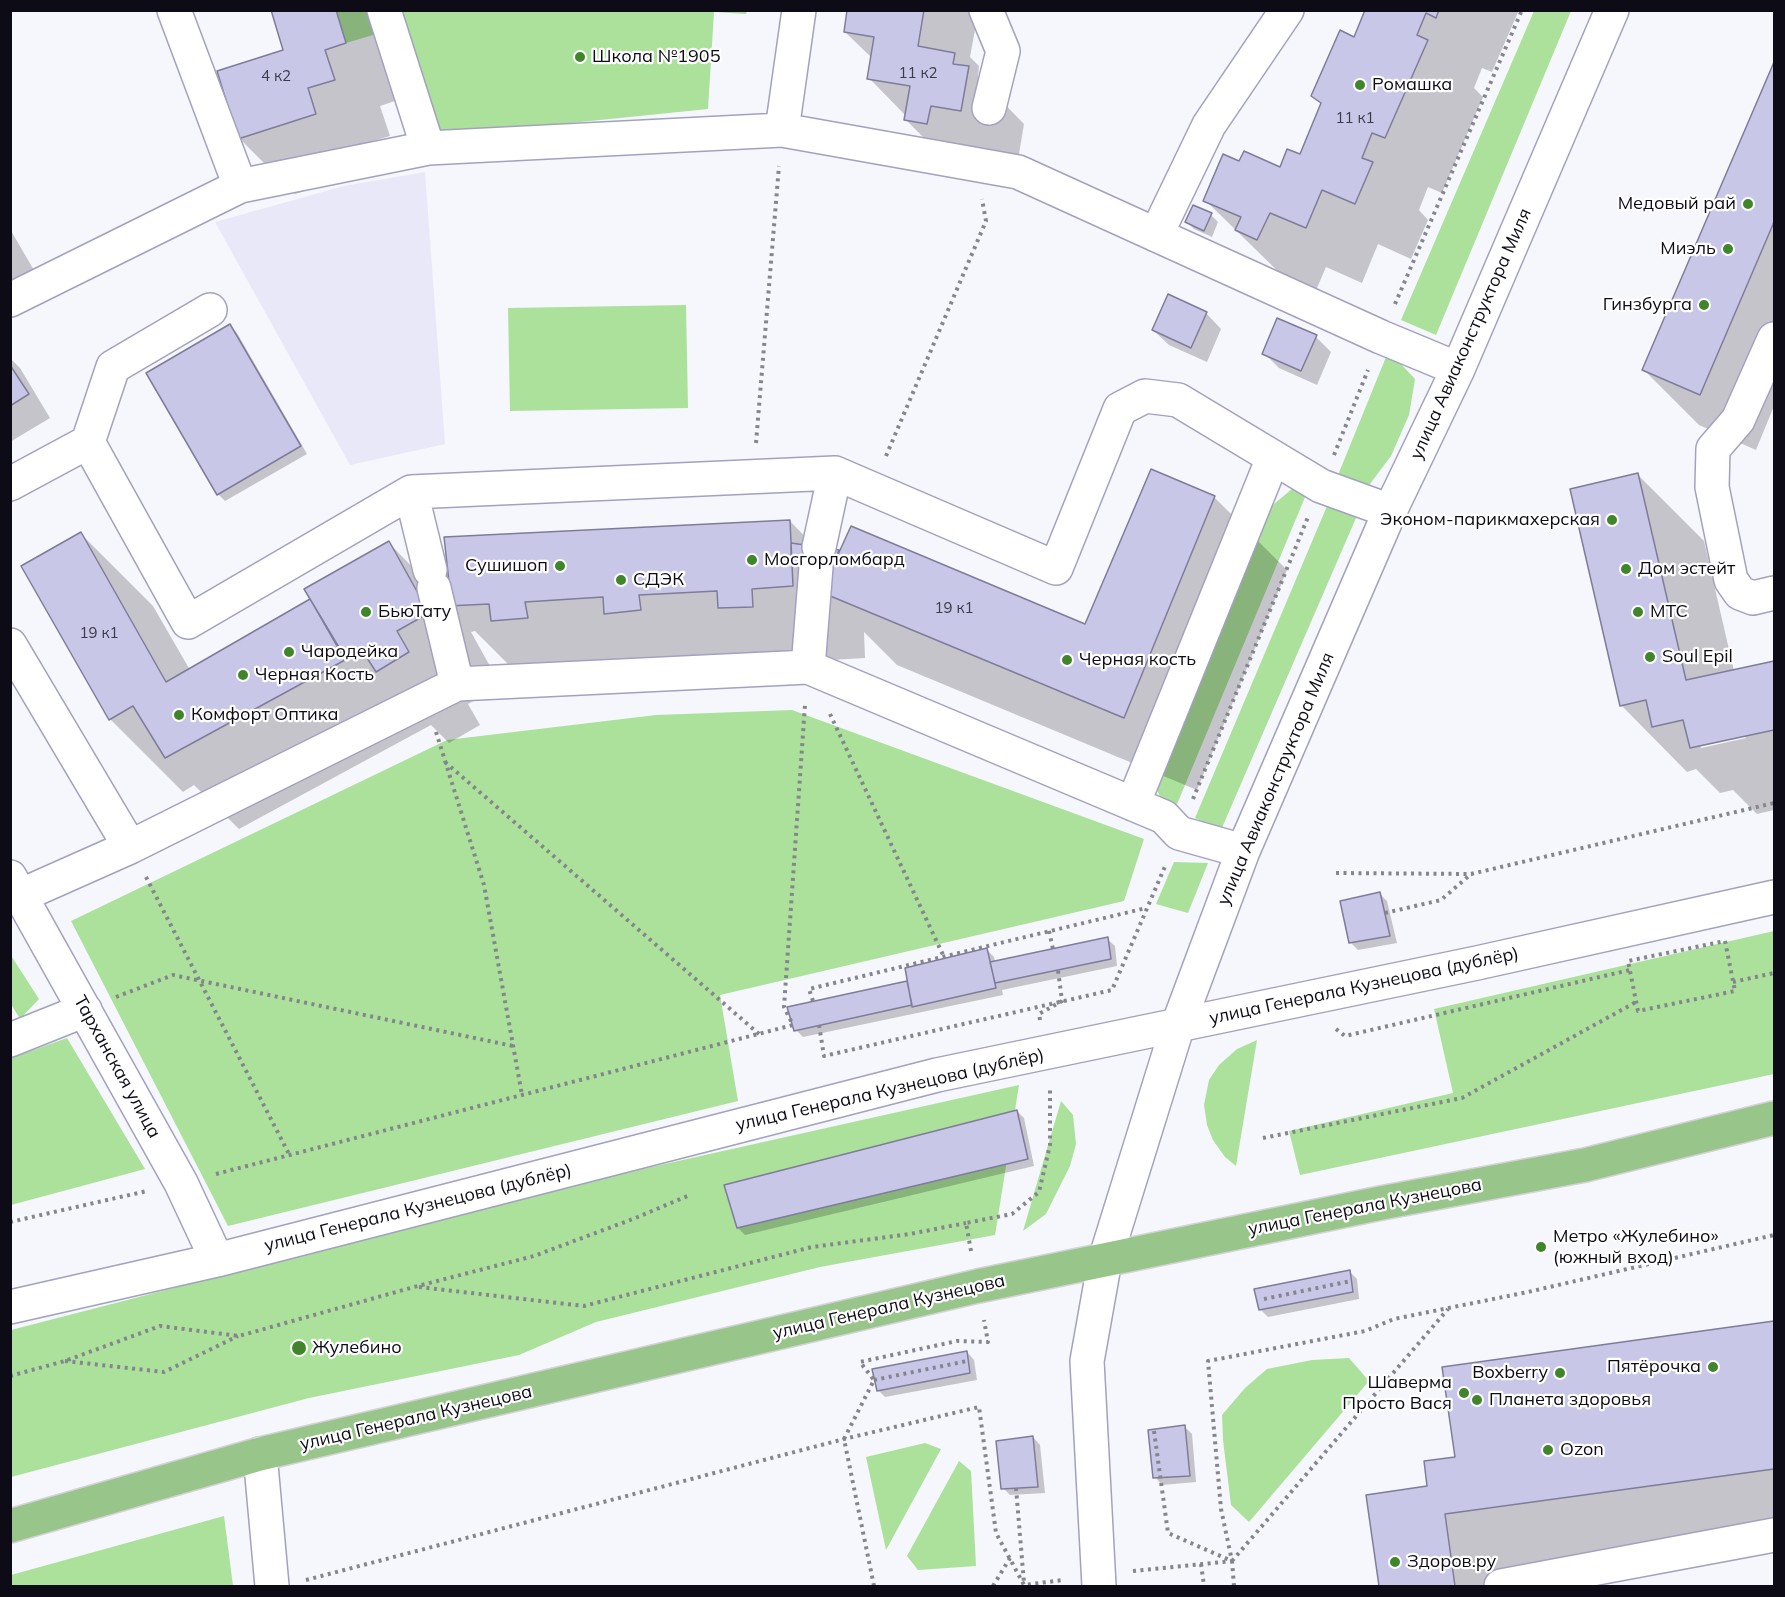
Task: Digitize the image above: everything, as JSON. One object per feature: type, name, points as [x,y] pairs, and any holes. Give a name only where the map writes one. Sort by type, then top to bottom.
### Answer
[{"type":"main road","name":"улица Генерала Кузнецова","points":[[10,1526],[260,1454],[978,1286],[1381,1203],[1585,1165],[1774,1118]]},
{"type":"street","points":[[174,10],[240,186]]},
{"type":"street","points":[[384,10],[428,148]]},
{"type":"street","points":[[782,129],[799,10]]},
{"type":"street","points":[[986,10],[1003,51],[989,108]]},
{"type":"street","points":[[1156,235],[1209,124],[1287,10]]},
{"type":"street","name":"улица Авиаконструктора Миля","points":[[1098,1581],[1088,1361],[1105,1260],[1178,1025],[1243,851],[1390,511],[1458,369],[1612,10]]},
{"type":"street","points":[[10,300],[240,186],[428,148],[782,129],[1018,172],[1381,337],[1458,369]]},
{"type":"street","points":[[10,484],[88,442],[113,367],[210,310]]},
{"type":"street","points":[[1774,339],[1738,420],[1713,449],[1712,487],[1731,580],[1740,593],[1753,598],[1774,593]]},
{"type":"street","points":[[88,442],[188,621],[411,492],[835,473],[1056,568],[1120,409],[1145,396],[1178,400],[1321,486],[1390,511]]},
{"type":"street","points":[[1133,804],[1273,458]]},
{"type":"street","points":[[808,667],[817,557],[835,473]]},
{"type":"street","points":[[411,492],[457,684]]},
{"type":"street","points":[[10,645],[130,847]]},
{"type":"street","points":[[16,886],[130,847],[457,684],[808,667],[1164,817],[1179,832],[1243,851]]},
{"type":"street","name":"Тарханская улица","points":[[16,886],[181,1183],[217,1260]]},
{"type":"street","name":"улица Генерала Кузнецова (дублёр)","points":[[10,1307],[217,1260],[937,1076],[1774,897]]},
{"type":"street","points":[[10,1040],[85,1010]]},
{"type":"street","points":[[260,1454],[272,1587]]},
{"type":"street","points":[[1501,1587],[1774,1535]]},
{"type":"path","points":[[754,476],[782,129]]},
{"type":"path","points":[[872,489],[986,221],[975,164]]},
{"type":"path","points":[[808,667],[944,957]]},
{"type":"path","points":[[10,1222],[290,1156],[793,1025],[784,1007],[808,667]]},
{"type":"path","points":[[425,699],[484,885],[522,1095]]},
{"type":"path","points":[[445,762],[760,1034]]},
{"type":"path","points":[[1336,873],[1471,874],[1774,803]]},
{"type":"path","points":[[130,847],[290,1156]]},
{"type":"path","points":[[1385,912],[1441,900],[1471,874]]},
{"type":"path","points":[[813,1001],[809,989],[1147,908]]},
{"type":"path","points":[[1049,931],[1053,949]]},
{"type":"path","points":[[1725,941],[1733,982],[1735,991],[1638,1011],[1628,961],[1725,941]]},
{"type":"path","points":[[1058,970],[1062,1001]]},
{"type":"path","points":[[1331,1025],[1345,1036],[1630,970]]},
{"type":"path","points":[[1733,982],[1774,973]]},
{"type":"path","points":[[85,1010],[173,975],[513,1046]]},
{"type":"path","points":[[1263,1138],[1462,1098],[1636,1002]]},
{"type":"path","points":[[819,1025],[824,1056]]},
{"type":"path","points":[[64,1361],[164,1372],[239,1336],[534,1256],[690,1195]]},
{"type":"path","points":[[414,1287],[584,1306],[812,1246],[910,1234],[966,1223]]},
{"type":"path","points":[[1234,1587],[1232,1561],[1221,1509],[1208,1361],[1365,1331],[1394,1319],[1774,1235]]},
{"type":"path","points":[[1264,1299],[1351,1281]]},
{"type":"path","points":[[1024,1586],[1098,1581],[1232,1561],[1449,1308]]},
{"type":"path","points":[[10,1376],[64,1361],[160,1326],[239,1336]]},
{"type":"path","points":[[874,1380],[966,1361]]},
{"type":"path","points":[[304,1581],[844,1438],[979,1407],[996,1533],[1024,1586]]},
{"type":"path","points":[[1154,1431],[1168,1533],[1232,1561]]},
{"type":"path","points":[[1016,1488],[1024,1586]]},
{"type":"path","points":[[993,1587],[1010,1558]]},
{"type":"path","points":[[1202,1564],[1204,1587]]},
{"type":"path","points":[[870,1568],[874,1587]]},
{"type":"shaded area","points":[[425,172],[445,444],[350,465],[215,222],[344,186]]},
{"type":"green space","points":[[336,11],[373,11],[380,33],[346,43]]},
{"type":"green space","name":"Школа №1905","points":[[393,11],[747,11],[746,14],[714,12],[708,109],[433,137]]},
{"type":"green space","points":[[1534,11],[1571,11],[1436,335],[1401,320]]},
{"type":"green space","points":[[686,305],[688,408],[510,411],[508,308]]},
{"type":"green space","points":[[1386,357],[1399,362],[1415,379],[1409,415],[1391,456],[1370,484],[1353,487],[1336,480]]},
{"type":"green space","points":[[1293,488],[1308,490],[1175,809],[1161,800],[1156,787],[1265,517],[1274,504]]},
{"type":"green space","points":[[1330,499],[1359,511],[1221,830],[1195,818]]},
{"type":"green space","points":[[792,710],[1144,839],[1124,901],[720,995],[738,1101],[228,1226],[71,921],[447,740],[656,715]]},
{"type":"green space","points":[[1174,862],[1208,863],[1188,913],[1156,904]]},
{"type":"green space","points":[[1774,931],[1774,1074],[1300,1175],[1289,1131],[1453,1093],[1434,1009]]},
{"type":"green space","points":[[10,954],[39,999],[20,1019],[11,1004]]},
{"type":"green space","points":[[67,1038],[145,1169],[11,1205],[11,1058]]},
{"type":"green space","points":[[1257,1040],[1236,1166],[1225,1157],[1213,1140],[1207,1125],[1204,1105],[1209,1080],[1219,1065],[1237,1049]]},
{"type":"green space","points":[[1019,1085],[995,1235],[820,1267],[596,1322],[519,1355],[309,1398],[11,1477],[11,1330],[584,1182]]},
{"type":"green space","points":[[1061,1101],[1073,1115],[1076,1144],[1070,1166],[1046,1214],[1023,1231]]},
{"type":"green space","points":[[1349,1358],[1369,1381],[1249,1522],[1231,1505],[1222,1415],[1245,1388],[1267,1369],[1312,1360]]},
{"type":"green space","points":[[925,1443],[941,1449],[886,1550],[866,1457]]},
{"type":"green space","points":[[959,1461],[971,1471],[976,1566],[918,1570],[907,1556]]},
{"type":"green space","points":[[224,1516],[233,1586],[11,1586],[11,1575]]},
{"type":"building","points":[[271,10],[336,10],[346,43],[325,50],[335,80],[308,88],[316,114],[238,139],[217,71],[283,50]]},
{"type":"building","points":[[847,10],[924,10],[918,46],[955,53],[953,64],[969,66],[961,111],[931,106],[927,124],[904,120],[910,86],[867,79],[874,37],[844,32]]},
{"type":"building","points":[[1365,10],[1439,10],[1436,18],[1426,13],[1417,35],[1428,40],[1385,138],[1372,133],[1362,158],[1373,162],[1355,204],[1322,190],[1306,228],[1270,213],[1257,240],[1235,230],[1241,217],[1203,201],[1223,154],[1239,161],[1244,151],[1280,167],[1287,149],[1300,154],[1321,103],[1311,96],[1340,30],[1354,37]]},
{"type":"building","points":[[1774,62],[1774,222],[1700,395],[1642,370]]},
{"type":"building","points":[[1193,205],[1212,213],[1204,231],[1185,222]]},
{"type":"building","points":[[1168,294],[1207,312],[1191,348],[1152,330]]},
{"type":"building","points":[[1277,318],[1317,335],[1301,371],[1262,354]]},
{"type":"building","points":[[230,324],[301,446],[217,495],[146,373]]},
{"type":"building","points":[[10,365],[29,394],[10,406]]},
{"type":"building","points":[[1151,469],[1215,496],[1124,718],[823,593],[851,526],[1085,624]]},
{"type":"building","points":[[1638,473],[1686,680],[1774,661],[1774,730],[1690,748],[1683,720],[1652,727],[1646,700],[1620,706],[1570,489]]},
{"type":"building","points":[[790,520],[793,586],[752,589],[753,607],[718,608],[717,591],[639,595],[641,610],[604,614],[603,597],[525,602],[528,618],[491,621],[489,604],[448,606],[449,582],[444,537]]},
{"type":"building","points":[[81,532],[166,682],[310,599],[345,660],[165,758],[133,706],[109,720],[21,566]]},
{"type":"building","points":[[389,541],[429,613],[397,631],[409,652],[376,672],[362,650],[346,659],[304,589]]},
{"type":"building","points":[[791,543],[839,550],[831,570],[791,563]]},
{"type":"building","points":[[1380,892],[1390,936],[1349,943],[1340,901]]},
{"type":"building","points":[[1108,937],[1111,959],[995,983],[990,962]]},
{"type":"building","points":[[987,948],[996,988],[912,1007],[905,968]]},
{"type":"building","points":[[907,981],[912,1005],[794,1031],[787,1007]]},
{"type":"building","points":[[1017,1110],[1028,1159],[737,1228],[724,1185]]},
{"type":"building","points":[[1350,1270],[1353,1292],[1259,1310],[1254,1289]]},
{"type":"building","points":[[1774,1321],[1774,1469],[1445,1514],[1455,1586],[1379,1586],[1366,1495],[1427,1486],[1424,1461],[1455,1457],[1442,1367]]},
{"type":"building","points":[[967,1351],[970,1373],[877,1391],[872,1369]]},
{"type":"building","points":[[1185,1425],[1190,1476],[1153,1478],[1148,1430]]},
{"type":"building","points":[[1033,1436],[1038,1487],[1001,1489],[996,1441]]},
{"type":"place","name":"Школа №1905","points":[[580,57]]},
{"type":"place","name":"Ромашка","points":[[1360,85]]},
{"type":"place","name":"Медовый рай","points":[[1748,204]]},
{"type":"place","name":"Миэль","points":[[1728,249]]},
{"type":"place","name":"Гинзбурга","points":[[1704,305]]},
{"type":"place","name":"Эконом-парикмахерская","points":[[1612,520]]},
{"type":"place","name":"Мосгорломбард","points":[[752,560]]},
{"type":"place","name":"Сушишоп","points":[[560,566]]},
{"type":"place","name":"Дом эстейт","points":[[1626,569]]},
{"type":"place","name":"СДЭК","points":[[621,580]]},
{"type":"place","name":"БьюТату","points":[[366,612]]},
{"type":"place","name":"МТС","points":[[1638,612]]},
{"type":"place","name":"Чародейка","points":[[289,652]]},
{"type":"place","name":"Soul Epil","points":[[1650,657]]},
{"type":"place","name":"Черная кость","points":[[1067,660]]},
{"type":"place","name":"Черная Кость","points":[[243,675]]},
{"type":"place","name":"Комфорт Оптика","points":[[179,715]]},
{"type":"place","name":"Метро «Жулебино» (южный вход)","points":[[1541,1247]]},
{"type":"place","name":"Жулебино","points":[[299,1348]]},
{"type":"place","name":"Пятёрочка","points":[[1713,1367]]},
{"type":"place","name":"Boxberry","points":[[1560,1373]]},
{"type":"place","name":"Шаверма Просто Вася","points":[[1464,1393]]},
{"type":"place","name":"Планета здоровья","points":[[1477,1400]]},
{"type":"place","name":"Ozon","points":[[1548,1450]]},
{"type":"place","name":"Здоров.ру","points":[[1395,1562]]}]
